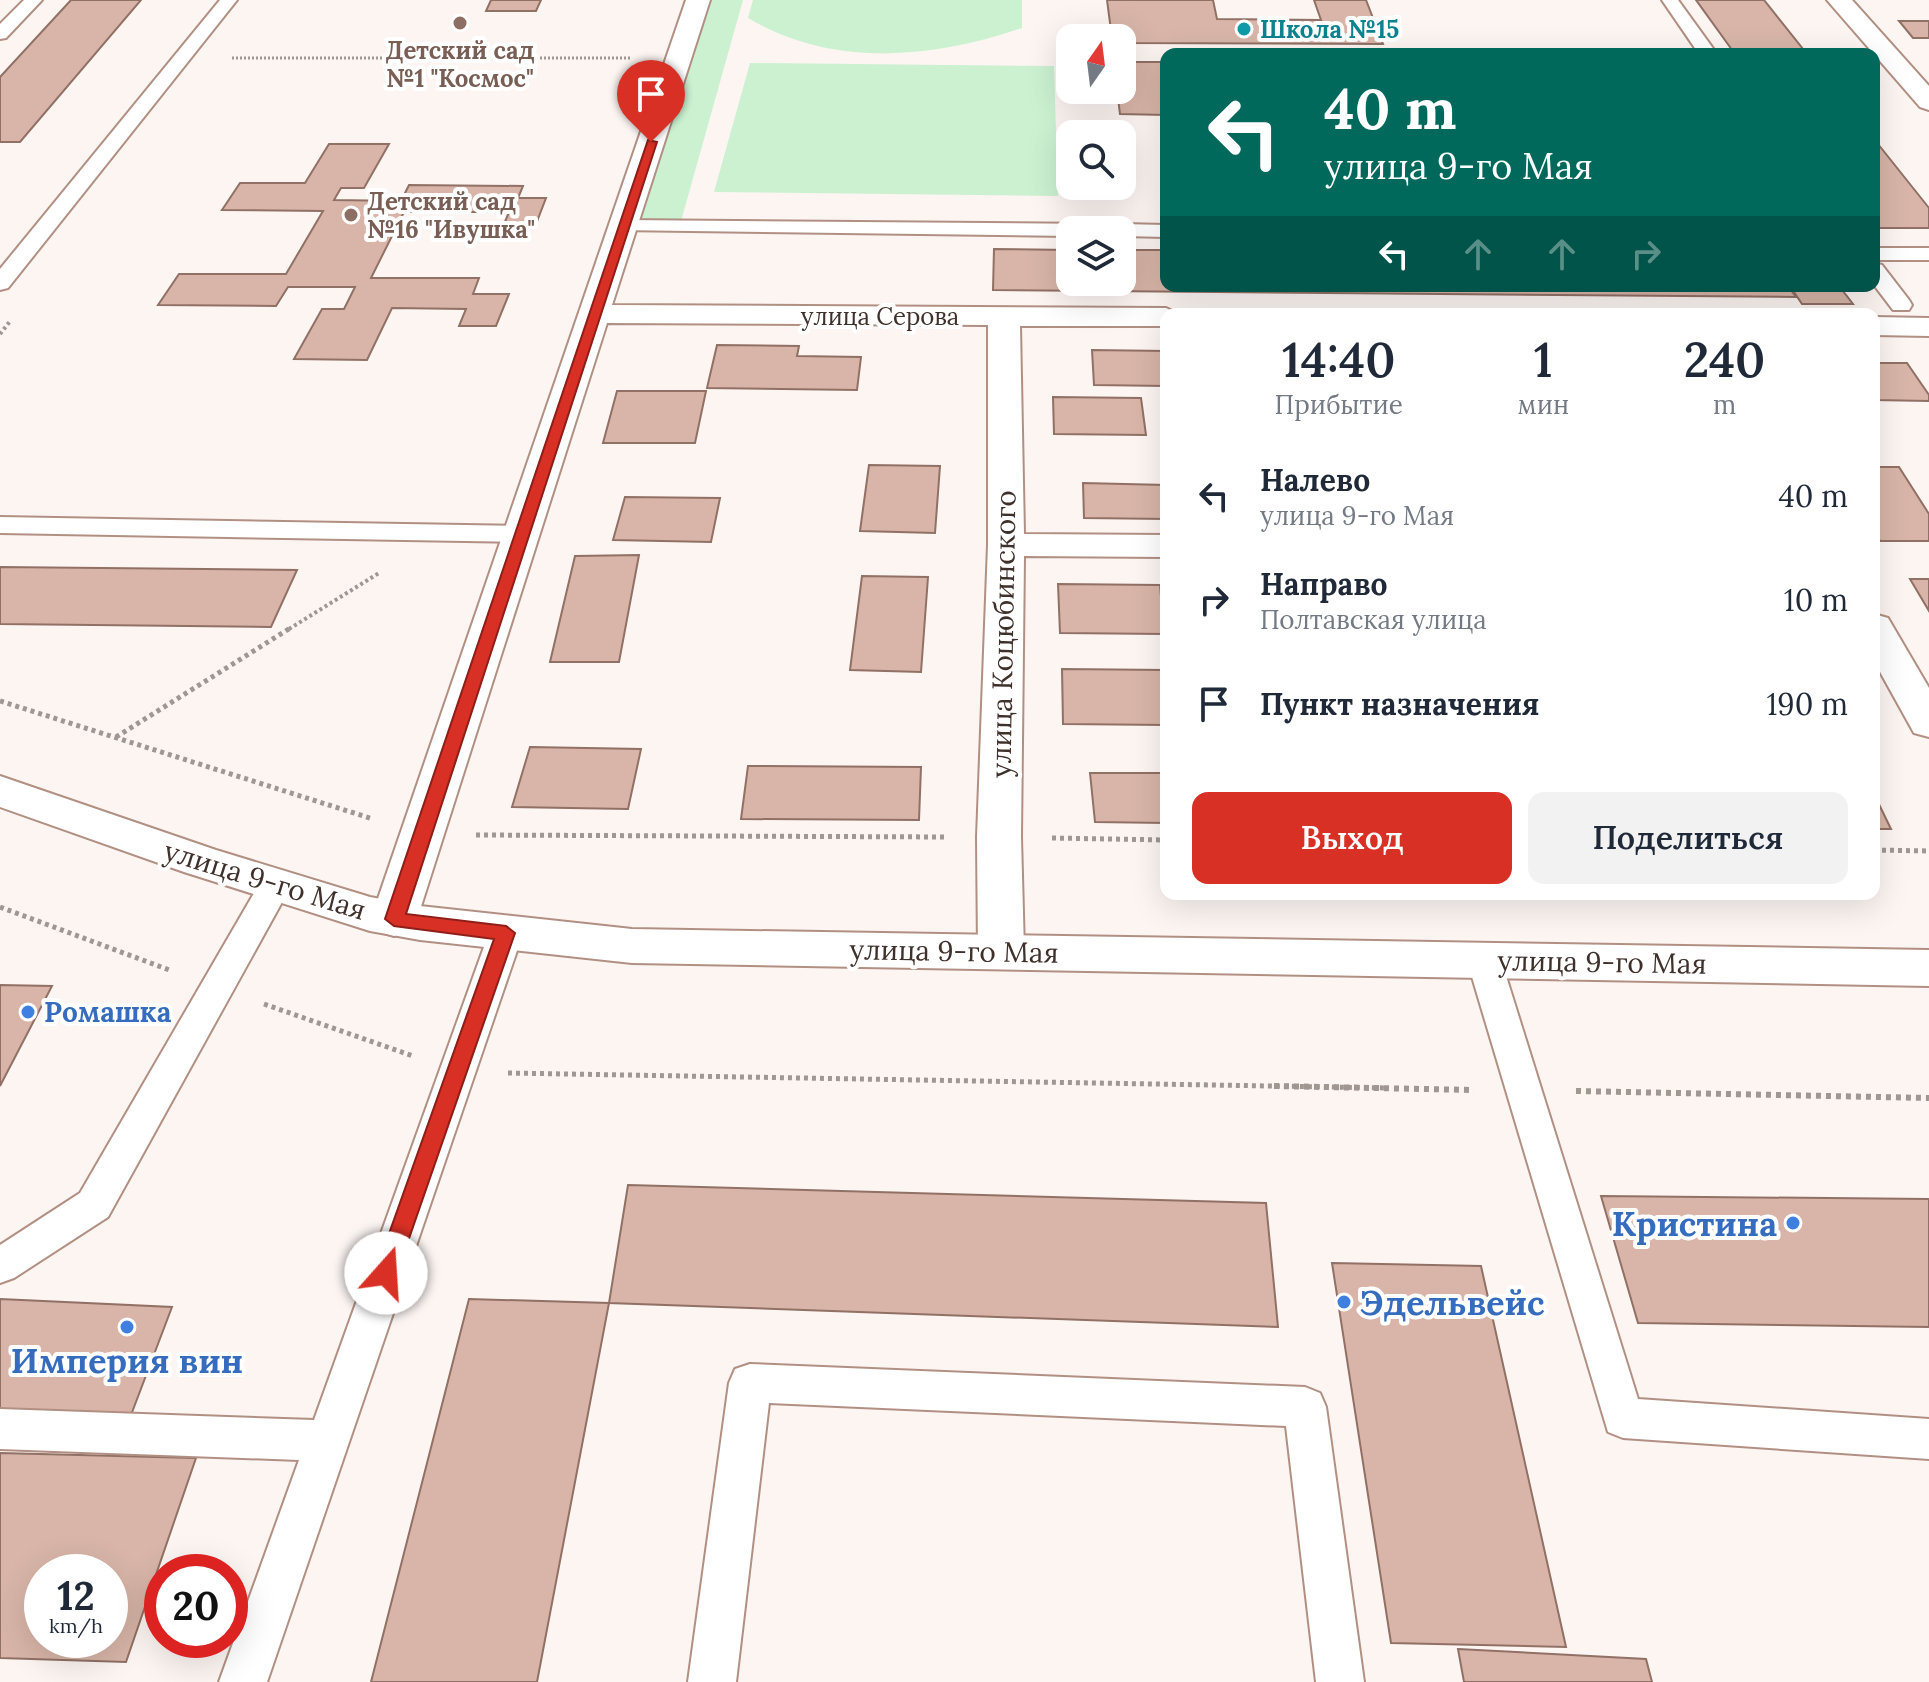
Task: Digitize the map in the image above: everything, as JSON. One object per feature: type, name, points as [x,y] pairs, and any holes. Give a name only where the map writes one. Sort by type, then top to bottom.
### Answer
[{"type":"street","points":[[394,919],[698,0]]},
{"type":"street","points":[[1839,0],[1929,102]]},
{"type":"street","name":"улица Серова","points":[[594,314],[1160,317]]},
{"type":"street","name":"улица Коцюбинского","points":[[1001,951],[999,837],[1006,545],[1004,316]]},
{"type":"street","points":[[1880,326],[1929,327]]},
{"type":"street","points":[[1006,545],[1160,546]]},
{"type":"street","points":[[1880,637],[1929,723]]},
{"type":"street","name":"улица 9-го Мая","points":[[0,791],[200,861],[394,919],[632,946],[1929,968]]},
{"type":"lane","points":[[0,34],[34,0]]},
{"type":"lane","points":[[0,283],[229,0]]},
{"type":"lane","points":[[1670,0],[1704,48]]},
{"type":"lane","points":[[624,226],[1056,230]]},
{"type":"lane","points":[[1136,230],[1160,231]]},
{"type":"lane","points":[[1880,254],[1929,254]]},
{"type":"lane","points":[[1880,278],[1901,305]]},
{"type":"lane","points":[[0,525],[521,534]]},
{"type":"lane","points":[[0,1266],[94,1205],[276,884]]},
{"type":"lane","points":[[243,1682],[506,933]]},
{"type":"lane","points":[[1484,960],[1623,1418],[1928,1444]]},
{"type":"lane","points":[[712,1682],[750,1383],[1305,1407],[1340,1682]]},
{"type":"lane","points":[[0,1429],[328,1441]]},
{"type":"path","points":[[179,60],[679,58]]},
{"type":"path","points":[[115,738],[445,533]]},
{"type":"path","points":[[0,701],[424,835],[1160,840]]},
{"type":"path","points":[[1880,850],[1929,851]]},
{"type":"path","points":[[0,907],[217,988],[458,1072],[1929,1098]]},
{"type":"green space","points":[[707,0],[743,0],[681,221],[639,220]]},
{"type":"green space","points":[[753,0],[1022,0],[1022,28],[988,39],[918,52],[848,51],[814,45],[780,34],[748,18]]},
{"type":"green space","points":[[750,63],[1054,66],[1056,196],[714,192]]},
{"type":"building","points":[[71,0],[141,0],[20,142],[0,142],[0,77]]},
{"type":"building","points":[[491,0],[541,0],[536,11],[486,11]]},
{"type":"building","name":"Школа №15","points":[[1107,0],[1213,0],[1217,19],[1321,20],[1314,0],[1366,0],[1383,44],[1136,43],[1136,24],[1110,24]]},
{"type":"building","points":[[1696,0],[1764,0],[1802,48],[1731,48]]},
{"type":"building","points":[[1899,21],[1929,21],[1929,38],[1913,38]]},
{"type":"building","points":[[1136,62],[1160,62],[1160,115],[1120,114],[1119,104],[1136,104]]},
{"type":"building","points":[[329,144],[389,144],[364,188],[341,188],[334,200],[401,201],[409,185],[523,186],[518,198],[546,198],[536,224],[504,224],[509,212],[404,212],[371,278],[479,278],[473,294],[509,294],[496,326],[459,326],[466,309],[392,308],[367,360],[294,359],[322,309],[344,309],[355,287],[288,287],[276,306],[158,305],[179,274],[286,274],[323,211],[222,210],[240,183],[305,183]]},
{"type":"building","points":[[1880,147],[1929,208],[1929,228],[1880,228]]},
{"type":"building","points":[[994,249],[1056,250],[1056,291],[993,290]]},
{"type":"building","points":[[1136,250],[1160,250],[1160,291],[1136,291]]},
{"type":"building","points":[[1222,292],[1792,292],[1796,297]]},
{"type":"building","points":[[1794,292],[1844,292],[1853,304],[1802,304]]},
{"type":"building","points":[[717,345],[799,346],[797,356],[861,357],[857,390],[707,388]]},
{"type":"building","points":[[1092,350],[1160,351],[1160,386],[1094,385]]},
{"type":"building","points":[[1880,363],[1907,363],[1929,395],[1929,401],[1880,400]]},
{"type":"building","points":[[617,391],[706,391],[695,443],[603,443]]},
{"type":"building","points":[[1053,397],[1141,398],[1146,435],[1054,434]]},
{"type":"building","points":[[869,465],[940,466],[935,533],[860,531]]},
{"type":"building","points":[[1880,467],[1899,467],[1929,514],[1929,541],[1880,541]]},
{"type":"building","points":[[1083,483],[1160,485],[1160,519],[1084,518]]},
{"type":"building","points":[[625,497],[720,498],[711,542],[613,540]]},
{"type":"building","points":[[639,555],[619,662],[550,662],[575,556]]},
{"type":"building","points":[[0,567],[297,570],[271,627],[0,624]]},
{"type":"building","points":[[862,576],[928,577],[921,672],[850,670]]},
{"type":"building","points":[[1910,579],[1929,579],[1929,611]]},
{"type":"building","points":[[1058,584],[1160,585],[1160,634],[1060,633]]},
{"type":"building","points":[[1062,669],[1160,670],[1160,725],[1063,724]]},
{"type":"building","points":[[530,747],[641,749],[628,809],[512,807]]},
{"type":"building","points":[[748,766],[921,767],[919,820],[741,819]]},
{"type":"building","points":[[1090,773],[1160,773],[1160,823],[1095,822]]},
{"type":"building","points":[[1880,806],[1891,829],[1880,829]]},
{"type":"building","points":[[0,985],[52,986],[0,1086]]},
{"type":"building","points":[[628,1185],[1266,1203],[1278,1327],[609,1303]]},
{"type":"building","points":[[1601,1196],[1929,1199],[1929,1327],[1638,1323]]},
{"type":"building","points":[[1332,1263],[1481,1266],[1566,1647],[1391,1643]]},
{"type":"building","points":[[0,1299],[172,1307],[131,1415],[0,1410]]},
{"type":"building","points":[[469,1299],[609,1303],[537,1682],[371,1682]]},
{"type":"building","points":[[0,1453],[196,1458],[163,1554],[144,1554],[144,1610],[128,1656],[128,1554],[24,1554],[24,1658],[127,1658],[126,1662],[0,1658]]},
{"type":"building","points":[[1458,1649],[1646,1659],[1652,1682],[1464,1682]]},
{"type":"place","name":"Детский сад №1 \"Космос\"","points":[[460,23]]},
{"type":"place","name":"Школа №15","points":[[1244,29]]},
{"type":"place","name":"Детский сад №16 \"Ивушка\"","points":[[351,215]]},
{"type":"place","name":"Ромашка","points":[[28,1012]]},
{"type":"place","name":"Кристина","points":[[1793,1223]]},
{"type":"place","name":"Эдельвейс","points":[[1344,1302]]},
{"type":"place","name":"Империя вин","points":[[127,1327]]},
{"type":"route","points":[[386,1273],[506,933],[394,919],[412,873],[651,142]]}]
